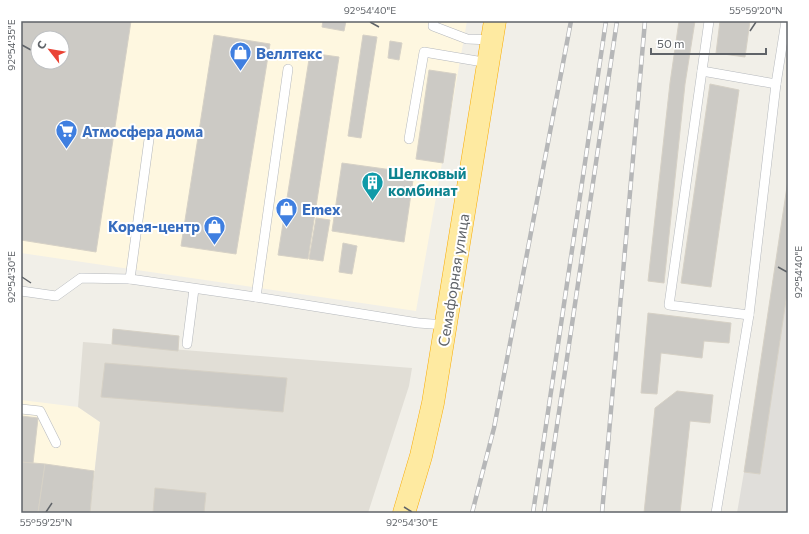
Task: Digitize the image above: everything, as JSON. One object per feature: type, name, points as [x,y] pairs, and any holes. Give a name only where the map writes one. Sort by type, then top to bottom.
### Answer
[{"type":"highway","name":"Семафорная улица","points":[[404,513],[421,456],[433,403],[493,31]]},
{"type":"lane","points":[[434,21],[434,26],[467,39],[493,31]]},
{"type":"lane","points":[[709,21],[669,306],[749,315]]},
{"type":"lane","points":[[716,513],[749,315],[776,84],[786,21]]},
{"type":"lane","points":[[409,139],[424,52],[488,63]]},
{"type":"lane","points":[[256,297],[288,69]]},
{"type":"lane","points":[[702,71],[776,84]]},
{"type":"lane","points":[[130,279],[150,132]]},
{"type":"lane","points":[[21,291],[56,296],[81,278],[130,279],[256,297],[418,324],[446,325]]},
{"type":"lane","points":[[188,344],[194,289]]},
{"type":"lane","points":[[21,409],[40,411],[56,443]]},
{"type":"shaded area","points":[[21,21],[467,21],[416,311],[21,253]]},
{"type":"shaded area","points":[[788,287],[788,513],[737,513],[744,472],[760,474]]},
{"type":"shaded area","points":[[83,342],[412,368],[409,386],[368,513],[90,513],[100,422],[78,407]]},
{"type":"shaded area","points":[[21,400],[78,407],[100,422],[90,513],[21,513]]},
{"type":"building","name":"Атмосфера дома","points":[[21,21],[131,21],[96,252],[21,240]]},
{"type":"building","points":[[323,21],[346,21],[344,31],[322,27]]},
{"type":"building","points":[[679,21],[695,21],[685,84],[664,283],[648,281],[670,83]]},
{"type":"building","points":[[720,21],[750,21],[745,57],[716,53]]},
{"type":"building","points":[[214,35],[270,44],[236,254],[181,246]]},
{"type":"building","points":[[363,35],[377,37],[361,138],[348,136]]},
{"type":"building","points":[[390,41],[402,43],[399,60],[388,58]]},
{"type":"building","points":[[310,53],[339,57],[308,259],[278,255]]},
{"type":"building","points":[[429,70],[456,74],[443,163],[416,159]]},
{"type":"building","points":[[710,84],[739,90],[711,287],[681,283]]},
{"type":"building","name":"Шелковый комбинат","points":[[342,163],[414,173],[404,242],[332,231]]},
{"type":"building","points":[[788,180],[788,287],[760,474],[744,472]]},
{"type":"building","points":[[316,218],[330,220],[323,261],[309,259]]},
{"type":"building","points":[[343,243],[357,246],[352,274],[339,272]]},
{"type":"building","points":[[648,313],[731,323],[729,343],[704,341],[702,358],[661,353],[657,394],[641,393]]},
{"type":"building","points":[[113,329],[179,336],[178,351],[112,344]]},
{"type":"building","points":[[105,363],[287,378],[283,412],[101,397]]},
{"type":"building","points":[[677,391],[713,395],[710,423],[690,421],[680,513],[644,513],[655,408]]},
{"type":"building","points":[[21,416],[38,418],[33,463],[21,462]]},
{"type":"building","points":[[21,462],[45,464],[38,513],[21,513]]},
{"type":"building","points":[[45,464],[94,471],[90,513],[38,513]]},
{"type":"building","points":[[155,488],[206,493],[204,513],[153,513]]},
{"type":"railway","points":[[472,513],[494,428],[571,21]]},
{"type":"railway","points":[[533,513],[606,21]]},
{"type":"railway","points":[[544,513],[617,21]]},
{"type":"railway","points":[[602,513],[645,21]]},
{"type":"place","name":"Веллтекс","points":[[241,72]]},
{"type":"place","name":"Атмосфера дома","points":[[66,150]]},
{"type":"place","name":"Шелковый комбинат","points":[[373,202]]},
{"type":"place","name":"Emex","points":[[287,228]]},
{"type":"place","name":"Корея-центр","points":[[215,246]]}]
